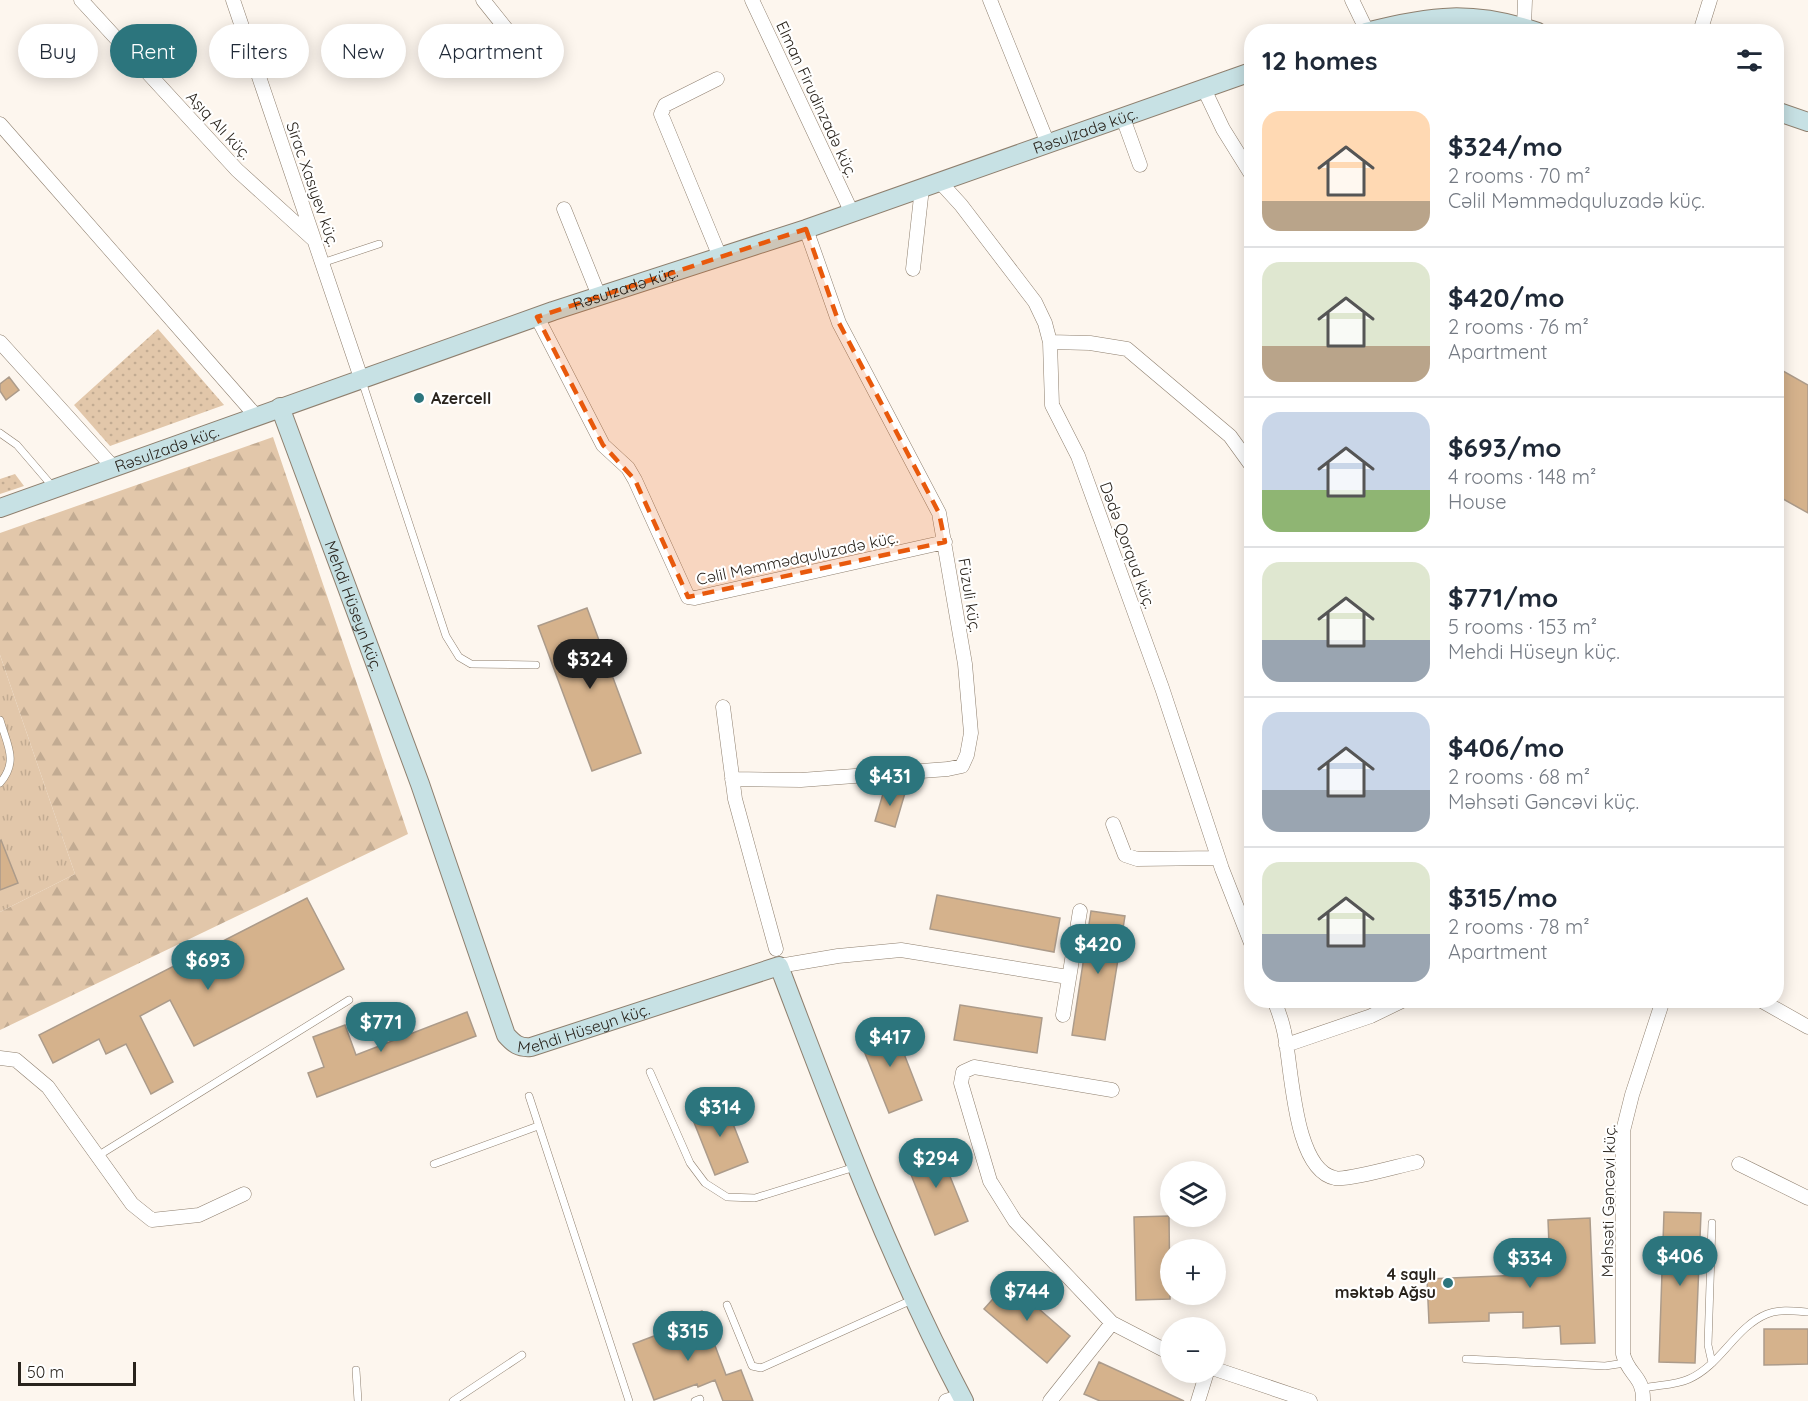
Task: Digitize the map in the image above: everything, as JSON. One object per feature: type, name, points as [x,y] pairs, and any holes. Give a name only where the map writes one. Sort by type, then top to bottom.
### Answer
[{"type":"main road","points":[[1419,24],[1463,15],[1514,24]]},
{"type":"main road","name":"Rəsulzadə küç.","points":[[0,508],[361,378],[599,296],[806,229],[1244,75]]},
{"type":"main road","points":[[1784,114],[1808,123]]},
{"type":"main road","name":"Mehdi Hüseyn küç.","points":[[280,407],[420,784],[506,1035],[514,1044],[523,1048],[531,1047],[777,958]]},
{"type":"main road","points":[[777,958],[855,1167],[958,1399]]},
{"type":"street","name":"Aşıq Alı küç.","points":[[81,0],[237,170],[314,240]]},
{"type":"street","name":"Sirac Xasıyev küç.","points":[[233,0],[361,378]]},
{"type":"street","points":[[483,0],[502,24]]},
{"type":"street","name":"Elman Firudinzadə küç.","points":[[752,0],[852,213]]},
{"type":"street","points":[[990,0],[1048,144]]},
{"type":"street","points":[[1352,0],[1363,24]]},
{"type":"street","points":[[1525,0],[1530,24]]},
{"type":"street","points":[[1702,24],[1710,0]]},
{"type":"street","points":[[717,79],[665,105],[661,114],[720,257]]},
{"type":"street","points":[[1204,89],[1223,129],[1244,163]]},
{"type":"street","points":[[1123,118],[1140,165]]},
{"type":"street","points":[[0,124],[255,416]]},
{"type":"street","name":"Dədə Qorqud küç.","points":[[940,182],[961,205],[1035,302],[1050,342],[1052,405],[1078,456],[1162,687],[1218,858],[1244,925]]},
{"type":"street","points":[[913,270],[922,188]]},
{"type":"street","points":[[564,209],[599,296]]},
{"type":"street","name":"Füzuli küç.","points":[[732,779],[801,780],[948,769],[962,766],[967,755],[971,733],[965,664],[939,513],[839,323],[806,229]]},
{"type":"street","name":"Cəlil Məmmədquluzadə küç.","points":[[537,317],[603,445],[628,468],[635,480],[688,597],[695,598],[945,542]]},
{"type":"street","points":[[0,342],[114,468]]},
{"type":"street","points":[[1050,342],[1090,343],[1127,349],[1230,436],[1244,455]]},
{"type":"street","points":[[723,706],[732,779],[777,958],[838,956],[901,950],[1068,977]]},
{"type":"street","points":[[1113,824],[1125,855],[1137,859],[1218,858]]},
{"type":"street","points":[[1063,1015],[1080,911]]},
{"type":"street","points":[[1276,1008],[1307,1149],[1321,1172],[1336,1179],[1417,1162]]},
{"type":"street","points":[[1286,1045],[1371,1017],[1388,1008]]},
{"type":"street","name":"Məhsəti Gəncəvi küç.","points":[[1625,1363],[1623,1354],[1623,1131],[1632,1095],[1660,1008]]},
{"type":"street","points":[[1775,1008],[1808,1027]]},
{"type":"street","points":[[0,1058],[16,1060],[48,1087],[96,1157],[132,1204],[153,1220],[199,1215],[244,1194]]},
{"type":"street","points":[[1112,1090],[974,1067],[963,1072],[961,1083],[990,1181],[1015,1221],[1112,1323],[1160,1348]]},
{"type":"street","points":[[1739,1164],[1808,1198]]},
{"type":"street","points":[[1050,1401],[1112,1323]]},
{"type":"street","points":[[1625,1363],[1640,1379],[1643,1395]]},
{"type":"street","points":[[1226,1373],[1310,1401]]},
{"type":"street","points":[[1198,1401],[1204,1383]]},
{"type":"lane","points":[[322,263],[380,244]]},
{"type":"lane","points":[[361,378],[446,636],[459,657],[471,664],[536,665]]},
{"type":"lane","points":[[0,433],[17,445],[55,489]]},
{"type":"lane","points":[[0,720],[12,759],[10,772],[0,783]]},
{"type":"lane","points":[[96,1157],[349,1000]]},
{"type":"lane","points":[[650,1072],[690,1163],[705,1183],[727,1197],[755,1198],[855,1167]]},
{"type":"lane","points":[[529,1096],[629,1401]]},
{"type":"lane","points":[[434,1164],[538,1126]]},
{"type":"lane","points":[[1712,1223],[1708,1345],[1712,1363]]},
{"type":"lane","points":[[727,1305],[752,1366],[761,1368],[914,1299]]},
{"type":"lane","points":[[1643,1395],[1689,1379],[1712,1363],[1752,1323],[1767,1313],[1808,1312]]},
{"type":"lane","points":[[453,1401],[522,1355]]},
{"type":"lane","points":[[1466,1359],[1605,1366],[1625,1363]]},
{"type":"lane","points":[[356,1370],[358,1401]]},
{"type":"lane","points":[[467,1392],[471,1401]]},
{"type":"highlighted area","points":[[806,229],[839,323],[939,513],[945,542],[688,597],[635,480],[603,445],[537,317]]},
{"type":"green space","points":[[158,329],[224,405],[110,446],[74,405]]},
{"type":"green space","points":[[273,437],[408,834],[0,1030],[0,912],[75,874],[0,655],[0,533]]},
{"type":"green space","points":[[15,474],[24,486],[0,494],[0,479]]},
{"type":"green space","points":[[0,655],[75,874],[0,912]]},
{"type":"building","points":[[1784,372],[1808,385],[1808,513],[1784,500]]},
{"type":"building","points":[[9,377],[19,390],[6,400],[0,391],[0,384]]},
{"type":"building","points":[[587,608],[641,753],[592,771],[538,626]]},
{"type":"building","points":[[885,787],[905,793],[895,827],[875,821]]},
{"type":"building","points":[[0,841],[18,883],[0,890]]},
{"type":"building","points":[[937,895],[1060,918],[1054,952],[930,929]]},
{"type":"building","points":[[307,898],[344,969],[194,1046],[170,1000],[140,1016],[173,1082],[151,1094],[126,1044],[106,1054],[99,1039],[53,1063],[39,1035]]},
{"type":"building","points":[[1091,911],[1125,916],[1105,1040],[1072,1035]]},
{"type":"building","points":[[960,1005],[1042,1018],[1037,1053],[954,1040]]},
{"type":"building","points":[[467,1012],[476,1036],[317,1097],[308,1073],[324,1067],[313,1037],[345,1025],[356,1055]]},
{"type":"building","points":[[892,1023],[922,1100],[889,1113],[858,1036]]},
{"type":"building","points":[[724,1101],[748,1162],[715,1175],[691,1115]]},
{"type":"building","points":[[937,1144],[968,1221],[935,1235],[904,1157]]},
{"type":"building","points":[[1664,1212],[1701,1213],[1695,1363],[1659,1362]]},
{"type":"building","points":[[1160,1216],[1160,1227],[1169,1227],[1169,1239],[1160,1239],[1160,1299],[1136,1300],[1134,1217]]},
{"type":"building","points":[[1590,1218],[1595,1343],[1561,1344],[1560,1326],[1523,1328],[1523,1312],[1489,1313],[1489,1321],[1429,1323],[1427,1279],[1523,1275],[1523,1271],[1550,1270],[1548,1220]]},
{"type":"building","points":[[1008,1282],[1070,1336],[1047,1363],[984,1309]]},
{"type":"building","points":[[702,1311],[726,1375],[741,1370],[753,1401],[723,1401],[715,1380],[698,1387],[697,1384],[654,1400],[633,1344],[675,1328],[673,1322]]},
{"type":"building","points":[[1764,1329],[1808,1329],[1808,1364],[1764,1365]]},
{"type":"building","points":[[1099,1362],[1184,1401],[1100,1401],[1084,1394]]},
{"type":"place","name":"Azercell","points":[[419,398]]},
{"type":"place","name":"4 saylı məktəb Ağsu","points":[[1448,1283]]}]
